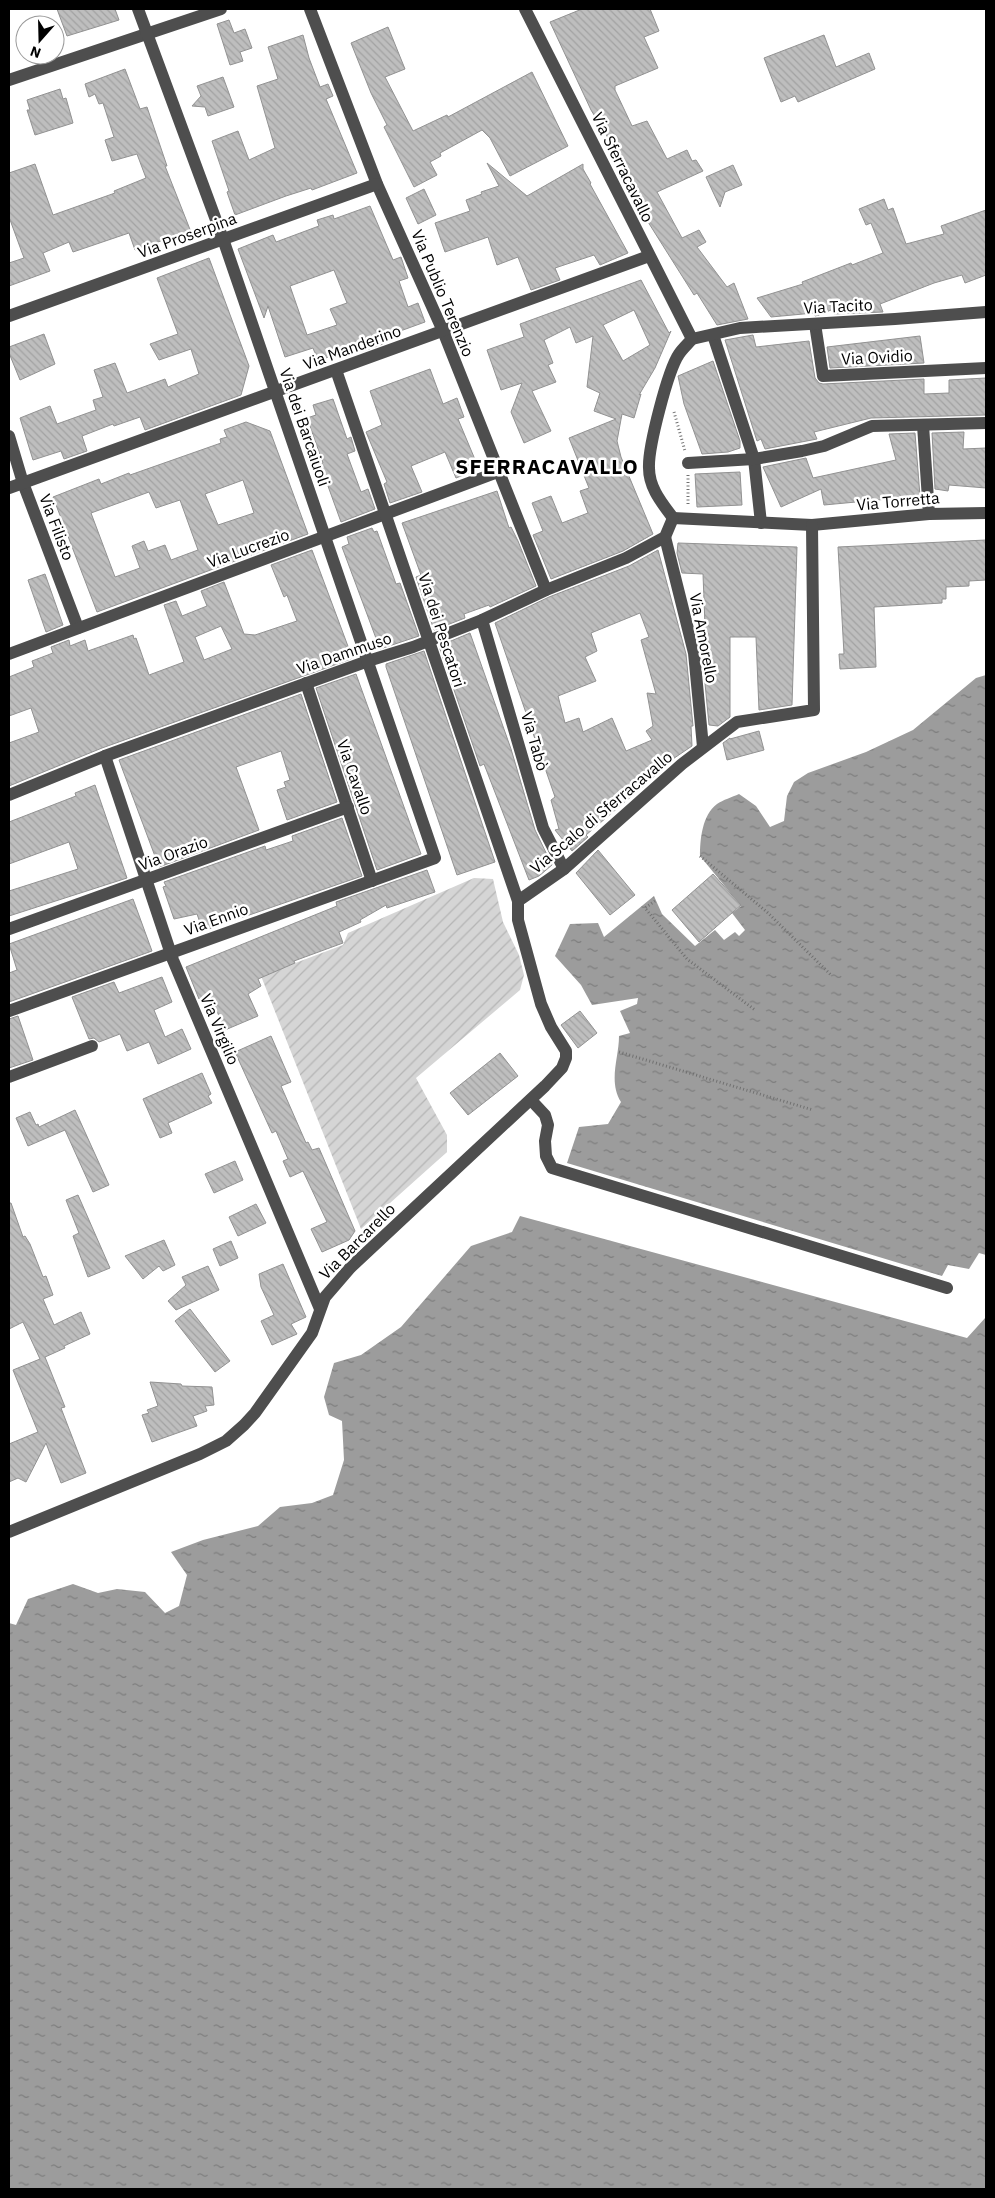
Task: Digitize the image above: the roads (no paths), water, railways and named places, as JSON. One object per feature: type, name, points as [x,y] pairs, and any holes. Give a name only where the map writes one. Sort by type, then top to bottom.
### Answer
[{"type":"street","name":"Via dei Barcaiuoli","points":[[138,9],[223,239],[435,858]]},
{"type":"street","points":[[9,80],[221,9]]},
{"type":"street","name":"Via Publio Terenzio","points":[[310,9],[377,184],[443,331],[546,590]]},
{"type":"street","name":"Via Sferracavallo","points":[[525,9],[585,124],[649,256],[692,339]]},
{"type":"street","name":"Via Proserpina","points":[[9,316],[377,184]]},
{"type":"street","name":"Via Manderino","points":[[9,488],[649,256]]},
{"type":"street","name":"Via Tacito","points":[[692,339],[740,328],[986,312]]},
{"type":"street","name":"Via Ovidio","points":[[815,324],[823,376],[986,368]]},
{"type":"street","points":[[713,335],[754,459],[762,523]]},
{"type":"street","points":[[665,537],[673,518],[655,493],[649,468],[654,432],[667,383],[679,354],[692,339]]},
{"type":"street","name":"Via dei Pescatori","points":[[336,370],[387,513],[428,641],[518,901]]},
{"type":"street","points":[[688,462],[754,459],[824,446],[872,426],[986,423]]},
{"type":"street","points":[[923,425],[929,514]]},
{"type":"street","name":"Via Filisto","points":[[9,436],[23,483],[78,628]]},
{"type":"street","name":"Via Lucrezio","points":[[9,654],[498,472]]},
{"type":"street","name":"Via Torretta","points":[[673,518],[812,525],[929,514],[986,513]]},
{"type":"street","name":"Via Scalo di Sferracavallo","points":[[518,901],[564,869],[703,746],[738,722],[814,710],[812,525]]},
{"type":"street","name":"Via Dammuso","points":[[9,795],[105,756],[482,620],[546,590],[626,558],[665,537]]},
{"type":"street","name":"Via Amorello","points":[[665,537],[694,653],[703,746]]},
{"type":"street","name":"Via Tabò","points":[[482,620],[543,828],[564,869]]},
{"type":"street","name":"Via Cavallo","points":[[306,683],[372,880]]},
{"type":"street","name":"Via Virgilio","points":[[105,756],[170,952],[320,1309]]},
{"type":"street","name":"Via Orazio","points":[[9,930],[348,807]]},
{"type":"street","name":"Via Ennio","points":[[9,1011],[435,858]]},
{"type":"street","name":"Via Barcarello","points":[[9,1532],[200,1454],[226,1441],[244,1425],[280,1379],[314,1330],[320,1309],[330,1289],[350,1268],[531,1100],[562,1068],[566,1058],[566,1051],[551,1027],[541,1004],[518,920],[518,901]]},
{"type":"street","points":[[9,1077],[92,1046]]},
{"type":"street","points":[[531,1100],[545,1115],[548,1126],[545,1142],[546,1156],[552,1168],[947,1288]]},
{"type":"water","points":[[986,675],[986,1255],[979,1253],[969,1269],[948,1265],[942,1276],[567,1163],[579,1127],[608,1124],[621,1102],[615,1086],[619,1036],[630,1033],[620,1011],[637,1004],[638,998],[592,1005],[581,985],[555,956],[570,924],[598,923],[604,937],[654,896],[662,914],[695,946],[715,930],[724,940],[735,932],[739,936],[745,930],[732,913],[741,906],[700,856],[703,828],[712,809],[717,804],[739,794],[756,806],[770,827],[784,821],[787,796],[794,782],[808,773],[866,752],[913,730],[976,678]]},
{"type":"water","points":[[520,1216],[967,1338],[986,1317],[986,2189],[9,2189],[9,1623],[16,1625],[28,1599],[73,1584],[98,1593],[117,1589],[145,1592],[165,1613],[179,1606],[187,1575],[171,1552],[203,1540],[258,1526],[280,1507],[312,1503],[333,1495],[344,1460],[342,1421],[329,1415],[324,1397],[334,1363],[361,1355],[401,1327],[471,1246],[512,1232]]},
{"type":"district","name":"SFERRACAVALLO","points":[[547,466]]}]
